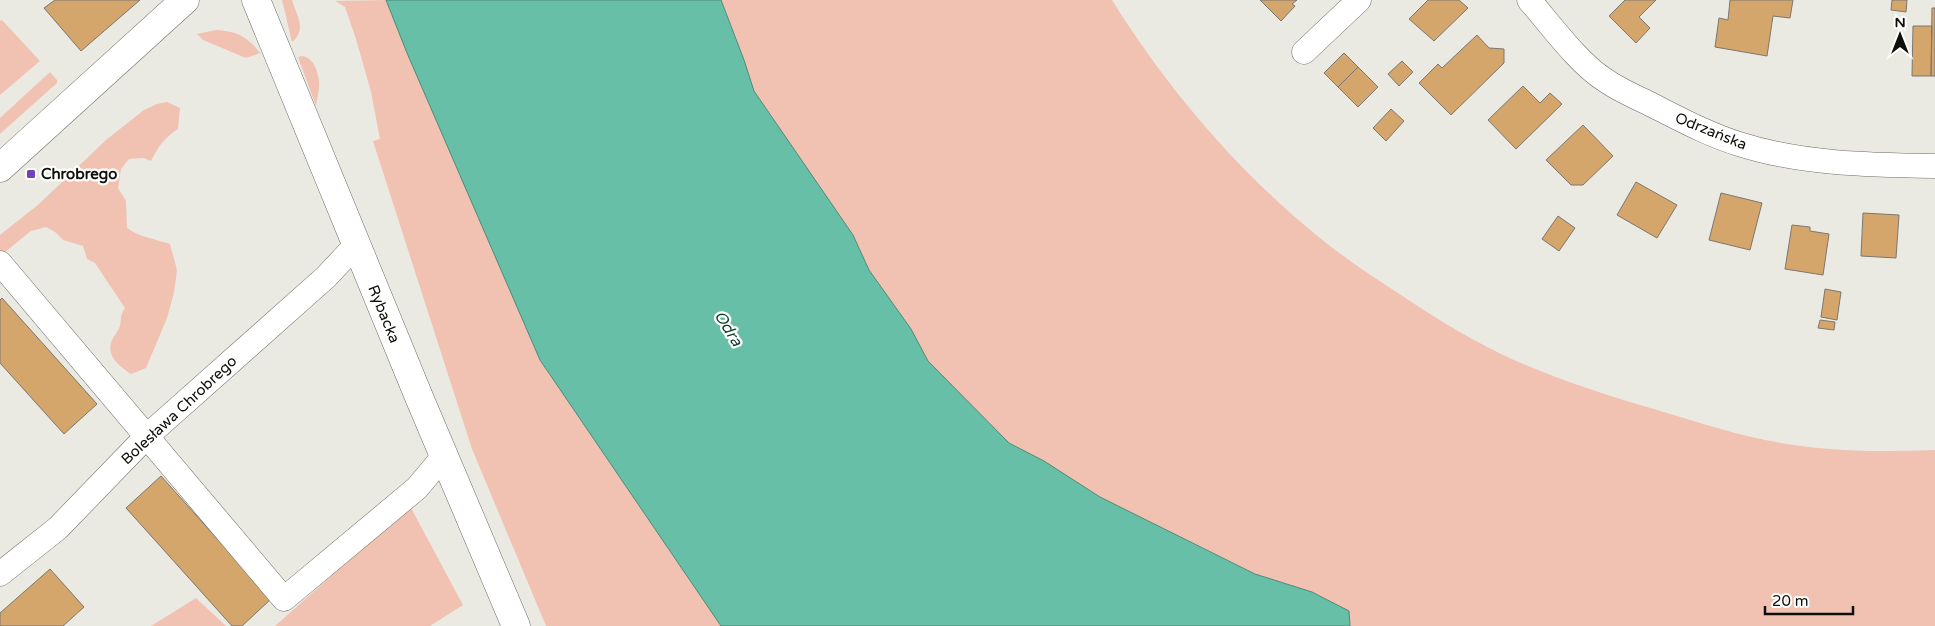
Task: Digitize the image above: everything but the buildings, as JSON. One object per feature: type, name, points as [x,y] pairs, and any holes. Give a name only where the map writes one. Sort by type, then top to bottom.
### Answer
[{"type":"street","points":[[0,168],[186,0]]},
{"type":"street","name":"Rybacka","points":[[256,0],[443,457],[516,626]]},
{"type":"street","points":[[1304,52],[1359,0]]},
{"type":"street","name":"Odrzańska","points":[[1529,0],[1583,61],[1604,80],[1720,137],[1764,151],[1818,159],[1935,166]]},
{"type":"street","name":"Bolesława Chrobrego","points":[[3,565],[58,528],[146,437],[326,277],[356,245]]},
{"type":"street","points":[[0,263],[146,437],[232,535],[284,599],[417,488],[443,457]]},
{"type":"shaded area","points":[[282,0],[292,0],[298,17],[299,33],[292,42]]},
{"type":"shaded area","points":[[386,0],[407,53],[540,360],[721,626],[546,626],[472,449],[373,141],[380,139],[371,92],[356,39],[345,7],[335,1]]},
{"type":"shaded area","points":[[721,0],[1112,0],[1133,33],[1179,95],[1257,182],[1324,242],[1354,264],[1474,340],[1538,370],[1576,384],[1704,424],[1753,437],[1805,447],[1842,450],[1935,450],[1935,626],[1350,626],[1348,611],[1312,592],[1255,574],[1100,497],[1044,461],[1009,443],[928,361],[911,329],[869,270],[853,235],[754,91]]},
{"type":"shaded area","points":[[2,20],[40,61],[0,95],[0,21]]},
{"type":"shaded area","points":[[216,30],[236,33],[251,43],[260,53],[246,58],[203,40],[197,34]]},
{"type":"shaded area","points":[[302,56],[312,62],[317,73],[319,87],[316,106],[298,57]]},
{"type":"shaded area","points":[[50,72],[57,80],[57,83],[0,134],[0,118]]},
{"type":"shaded area","points":[[167,102],[180,108],[178,129],[162,143],[151,161],[144,158],[129,159],[121,169],[118,188],[126,201],[127,228],[142,236],[170,244],[177,270],[174,293],[167,318],[146,368],[131,374],[118,364],[110,351],[112,340],[120,326],[121,316],[125,308],[95,263],[87,259],[83,246],[63,240],[46,227],[31,231],[0,256],[0,235],[39,204],[106,140],[144,110]]},
{"type":"shaded area","points":[[410,506],[463,605],[430,626],[275,626]]},
{"type":"shaded area","points":[[196,598],[226,626],[151,626]]},
{"type":"water","name":"Odra","points":[[386,0],[721,0],[754,91],[853,235],[869,270],[911,329],[928,361],[1009,443],[1044,461],[1100,497],[1255,574],[1312,592],[1349,611],[1350,626],[721,626],[540,360],[407,53]]},
{"type":"place","name":"Chrobrego","points":[[31,174]]}]
